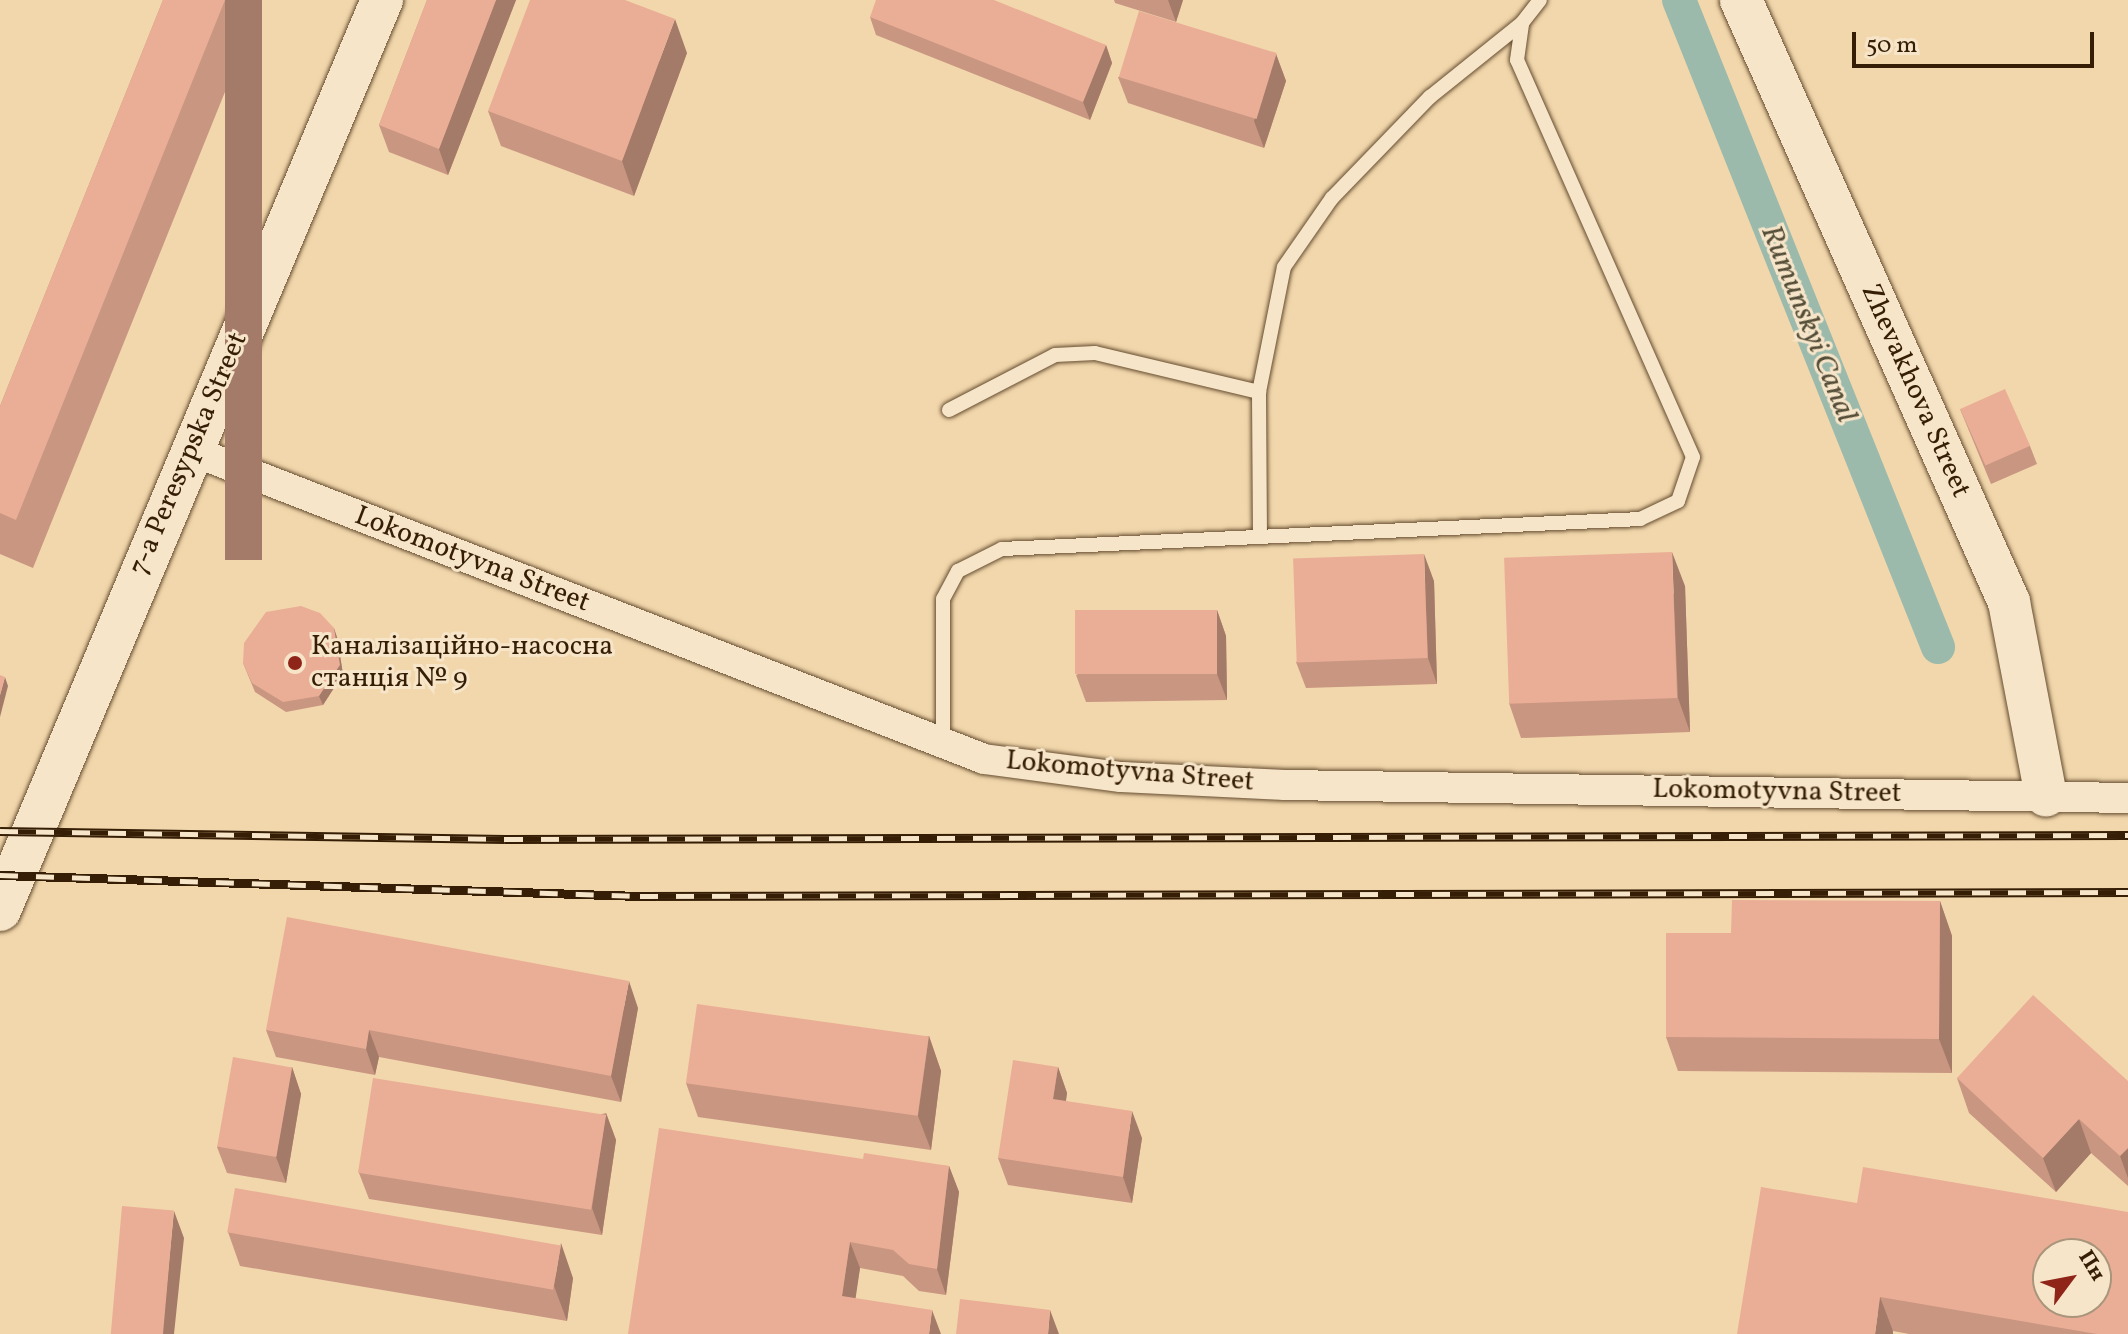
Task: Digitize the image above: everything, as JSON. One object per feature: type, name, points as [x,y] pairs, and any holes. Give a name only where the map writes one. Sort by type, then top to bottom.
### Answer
[{"type":"main road","name":"7-a Peresypska Street","points":[[0,910],[190,450],[382,0]]},
{"type":"main road","name":"Zhevakhova Street","points":[[1741,0],[2009,602],[2046,796]]},
{"type":"street","name":"Lokomotyvna Street","points":[[190,450],[984,759],[1121,777],[1255,784],[2128,798]]},
{"type":"lane","points":[[1260,537],[1259,392],[1284,267],[1332,198],[1430,97],[1522,23],[1540,0]]},
{"type":"lane","points":[[943,743],[943,599],[958,571],[1002,549],[1640,519],[1678,501],[1693,457],[1517,60],[1522,23]]},
{"type":"lane","points":[[949,410],[1055,355],[1095,353],[1259,392]]},
{"type":"building","points":[[163,0],[225,0],[16,520],[0,513],[0,406]]},
{"type":"building","points":[[427,0],[496,0],[439,149],[379,125]]},
{"type":"building","points":[[530,0],[625,0],[675,19],[622,161],[488,111]]},
{"type":"building","points":[[876,0],[994,0],[1106,45],[1083,102],[870,17]]},
{"type":"building","points":[[1139,11],[1277,53],[1257,119],[1119,77]]},
{"type":"building","points":[[2005,389],[2030,446],[1985,466],[1960,409]]},
{"type":"building","points":[[1672,552],[1677,698],[1509,704],[1504,558]]},
{"type":"building","points":[[1424,554],[1428,658],[1297,663],[1293,559]]},
{"type":"building","name":"Каналізаційно-насосна станція № 9","points":[[301,606],[320,613],[334,628],[340,665],[319,696],[283,702],[252,683],[243,663],[244,643],[266,612]]},
{"type":"building","points":[[1075,610],[1217,610],[1217,674],[1075,674]]},
{"type":"building","points":[[0,675],[5,677],[0,695]]},
{"type":"building","points":[[1732,900],[1940,901],[1939,1039],[1666,1037],[1666,933],[1731,933]]},
{"type":"building","points":[[287,917],[629,981],[611,1076],[369,1030],[366,1049],[266,1030]]},
{"type":"building","points":[[2033,995],[2128,1081],[2128,1148],[2120,1156],[2079,1119],[2043,1158],[1957,1078]]},
{"type":"building","points":[[697,1004],[929,1037],[918,1116],[686,1083]]},
{"type":"building","points":[[233,1057],[292,1067],[276,1157],[217,1147]]},
{"type":"building","points":[[1013,1060],[1058,1067],[1053,1099],[1132,1111],[1123,1177],[998,1158]]},
{"type":"building","points":[[373,1078],[606,1115],[591,1210],[358,1173]]},
{"type":"building","points":[[659,1128],[863,1159],[864,1153],[949,1166],[937,1269],[909,1264],[893,1250],[850,1242],[842,1296],[932,1310],[929,1334],[628,1334]]},
{"type":"building","points":[[1863,1167],[2128,1212],[2128,1334],[2097,1334],[1880,1297],[1875,1334],[1737,1334],[1761,1187],[1857,1203]]},
{"type":"building","points":[[235,1188],[561,1245],[553,1290],[227,1232]]},
{"type":"building","points":[[122,1206],[174,1211],[163,1334],[111,1334]]},
{"type":"building","points":[[960,1299],[1050,1310],[1048,1334],[956,1334]]},
{"type":"waterway","name":"Rumunskyi Canal","points":[[1679,0],[1938,647]]},
{"type":"railway","points":[[0,831],[505,839],[2128,835]]},
{"type":"railway","points":[[0,875],[640,896],[2128,892]]},
{"type":"place","name":"Каналізаційно-насосна станція № 9","points":[[295,663]]}]
